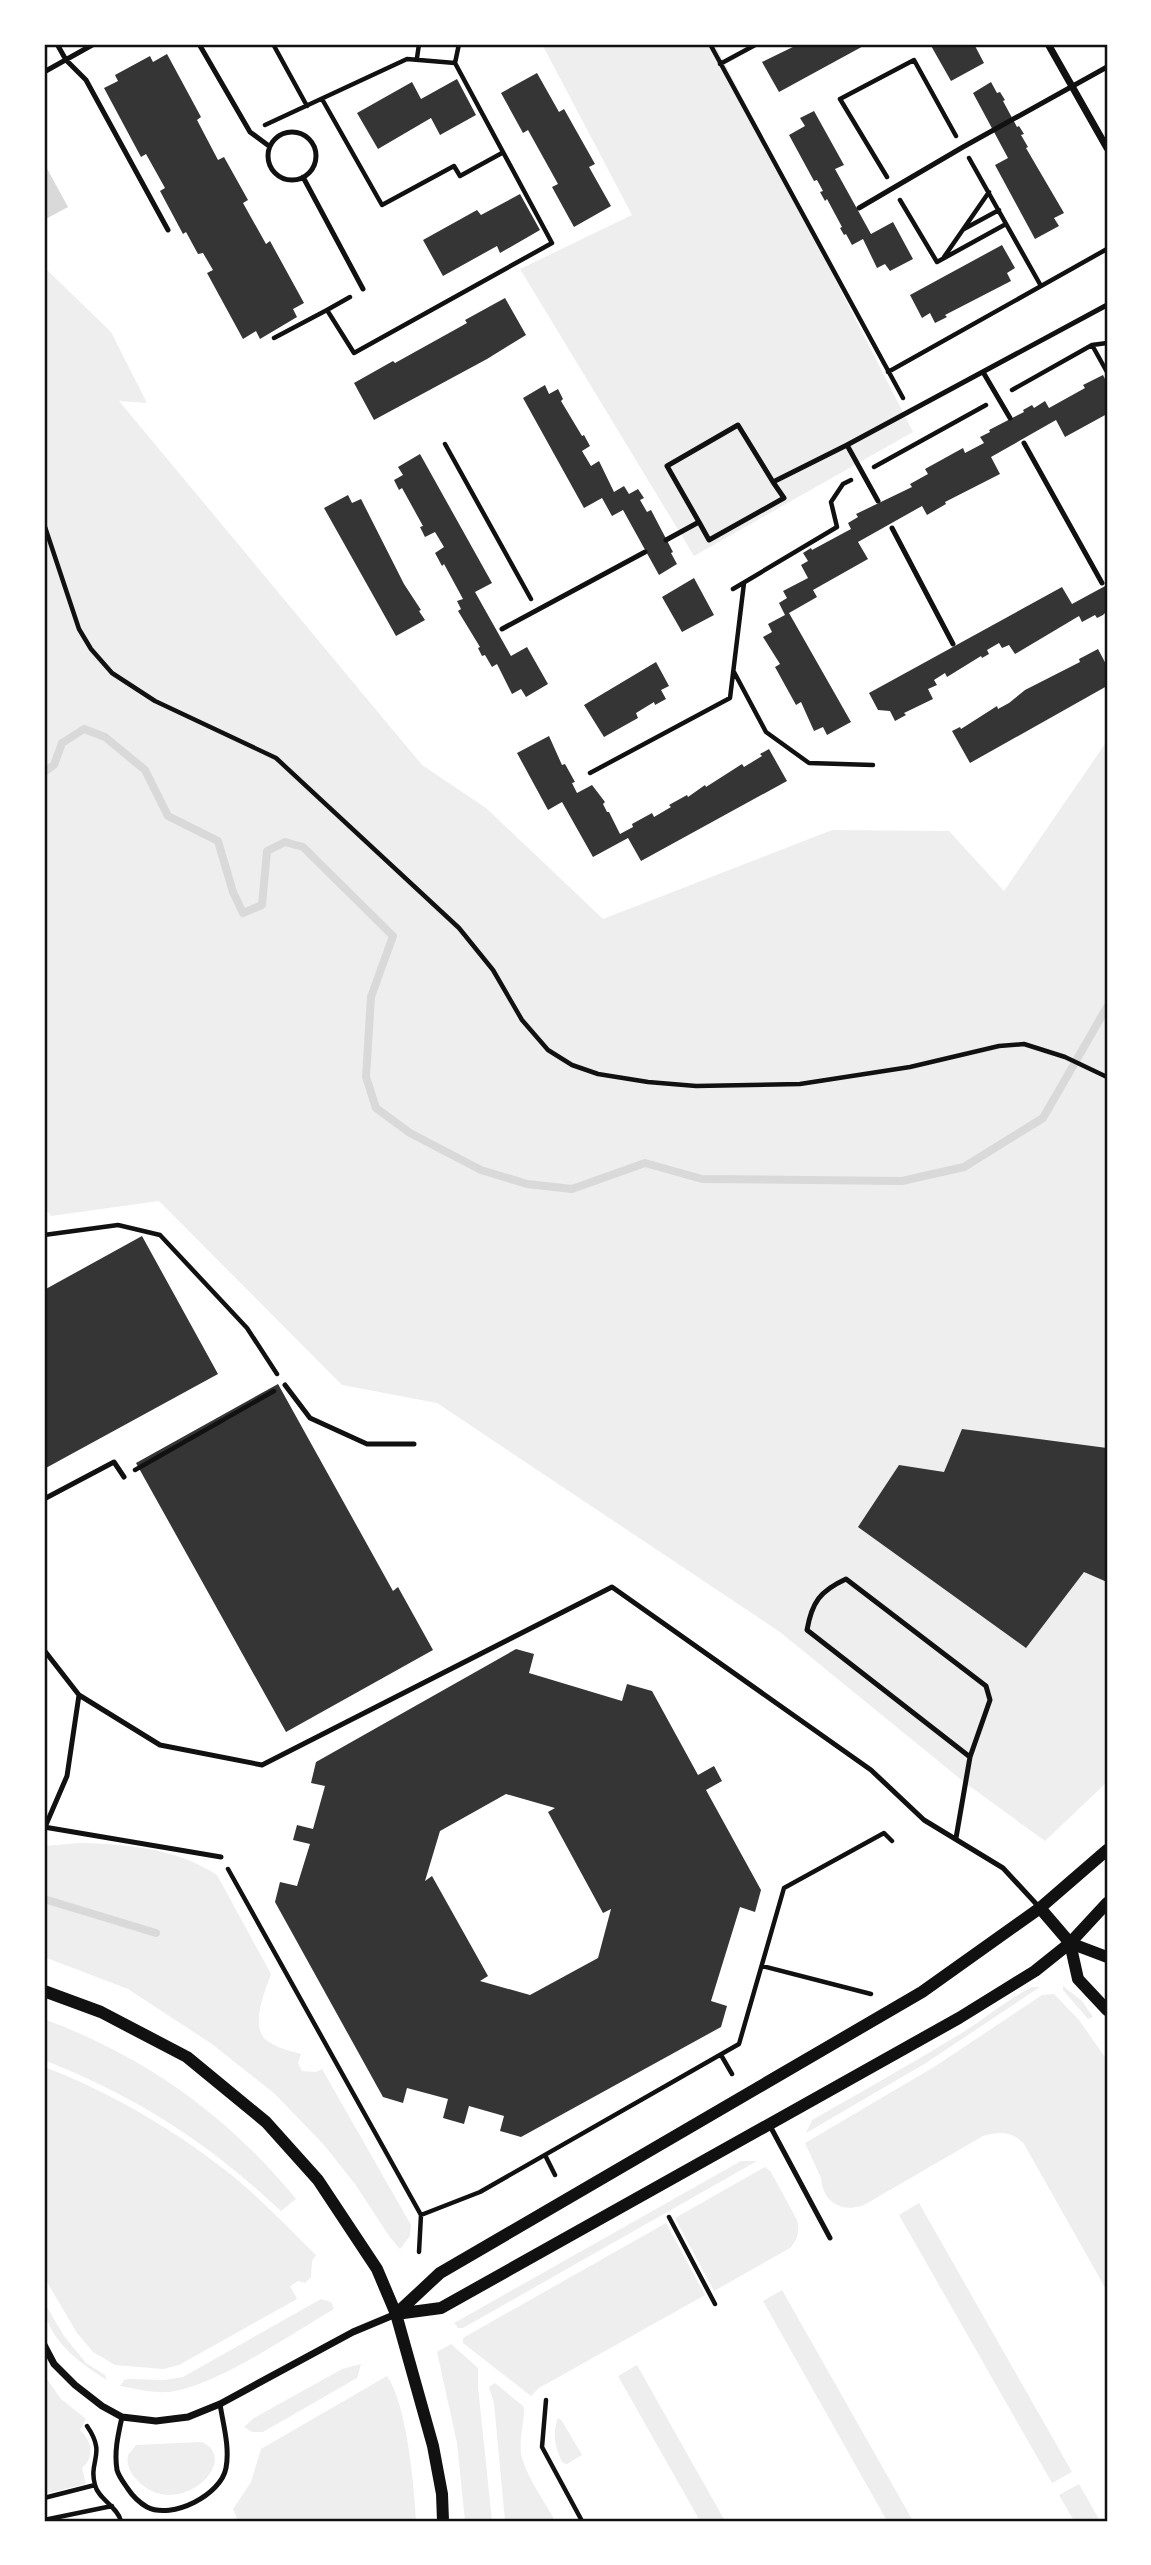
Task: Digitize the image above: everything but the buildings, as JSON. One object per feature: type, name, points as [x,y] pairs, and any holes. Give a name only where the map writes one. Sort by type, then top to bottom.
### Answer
[{"type":"street","points":[[1048,44],[1107,148]]},
{"type":"street","points":[[396,2314],[440,2273],[922,1992],[1041,1908],[1107,1850]]},
{"type":"street","points":[[44,2345],[54,2364],[75,2385],[102,2406],[122,2417],[156,2421],[188,2417],[220,2404],[343,2337],[396,2314],[441,2308],[959,2018],[1027,1977],[1070,1943],[1107,1903]]},
{"type":"street","points":[[1041,1908],[1070,1943],[1078,1979],[1107,2010]]},
{"type":"street","points":[[1070,1943],[1107,1957]]},
{"type":"street","points":[[44,1991],[101,2012],[187,2057],[265,2122],[317,2180],[377,2269],[396,2314],[433,2446],[442,2494],[443,2521]]},
{"type":"lane","points":[[57,44],[66,60],[86,80],[168,230]]},
{"type":"lane","points":[[44,72],[94,44]]},
{"type":"lane","points":[[199,44],[250,132],[269,146]]},
{"type":"lane","points":[[859,208],[1107,68]]},
{"type":"lane","points":[[297,132],[311,141],[316,157],[310,172],[303,177],[289,180],[275,174],[268,161],[269,146],[281,134],[297,132]]},
{"type":"lane","points":[[303,177],[363,289]]},
{"type":"lane","points":[[773,482],[1107,305]]},
{"type":"lane","points":[[983,372],[1010,418]]},
{"type":"lane","points":[[738,425],[785,498],[709,540],[699,522],[667,466],[738,425]]},
{"type":"lane","points":[[1024,443],[1102,583]]},
{"type":"lane","points":[[847,445],[878,501]]},
{"type":"lane","points":[[666,540],[699,522]]},
{"type":"lane","points":[[892,528],[953,644]]},
{"type":"lane","points":[[502,629],[645,552]]},
{"type":"lane","points":[[285,1385],[310,1418],[367,1444],[414,1444]]},
{"type":"lane","points":[[44,1499],[114,1462],[124,1477]]},
{"type":"lane","points":[[956,1839],[970,1757],[990,1700],[986,1686],[846,1579],[826,1588],[810,1611],[807,1630],[970,1757]]},
{"type":"lane","points":[[44,1650],[79,1695],[160,1745],[262,1765],[612,1587],[871,1770],[924,1820],[1003,1868],[1041,1908]]},
{"type":"lane","points":[[79,1695],[67,1776],[44,1827],[221,1857]]},
{"type":"lane","points":[[769,2124],[830,2238]]},
{"type":"lane","points":[[122,2417],[116,2446],[118,2473],[132,2495],[148,2508],[175,2509],[194,2503],[215,2489],[226,2470],[226,2440],[220,2404]]},
{"type":"path","points":[[273,44],[307,106]]},
{"type":"path","points":[[417,58],[419,44]]},
{"type":"path","points":[[327,310],[354,353],[551,243],[456,63],[458,44]]},
{"type":"path","points":[[710,44],[910,411]]},
{"type":"path","points":[[720,64],[757,44]]},
{"type":"path","points":[[250,132],[407,59],[456,63]]},
{"type":"path","points":[[322,99],[382,205],[454,166],[460,176],[502,153]]},
{"type":"path","points":[[943,259],[989,192]]},
{"type":"path","points":[[963,229],[999,210]]},
{"type":"path","points":[[888,372],[1107,250]]},
{"type":"path","points":[[274,338],[363,289]]},
{"type":"path","points":[[733,589],[837,527],[831,502],[843,484],[1092,345],[1107,343]]},
{"type":"path","points":[[1092,345],[1107,372]]},
{"type":"path","points":[[445,444],[537,610]]},
{"type":"path","points":[[44,524],[79,629],[111,673],[155,701],[276,758],[459,928],[493,970],[522,1020],[548,1050],[572,1065],[598,1073],[648,1082],[696,1086],[800,1084],[911,1067],[999,1046],[1024,1044],[1065,1057],[1107,1077]]},
{"type":"path","points":[[590,773],[730,698],[744,583]]},
{"type":"path","points":[[733,671],[766,732],[809,763],[873,765]]},
{"type":"path","points":[[44,1235],[118,1226],[160,1235],[247,1328],[285,1385],[124,1477]]},
{"type":"path","points":[[421,2215],[480,2192],[739,2044],[784,1888],[884,1833],[892,1841]]},
{"type":"path","points":[[221,1857],[421,2215],[419,2252]]},
{"type":"path","points":[[762,1966],[871,1994]]},
{"type":"path","points":[[721,2055],[732,2074]]},
{"type":"path","points":[[545,2155],[555,2175]]},
{"type":"path","points":[[669,2217],[715,2304]]},
{"type":"path","points":[[546,2400],[542,2447],[582,2521]]},
{"type":"path","points":[[44,2498],[94,2485]]},
{"type":"path","points":[[44,2520],[113,2505]]},
{"type":"shaded area","points":[[542,44],[715,44],[913,432],[694,556],[520,269],[632,215]]},
{"type":"shaded area","points":[[44,163],[68,207],[44,220]]},
{"type":"shaded area","points":[[44,267],[111,332],[147,403],[119,401],[422,765],[486,808],[603,919],[832,830],[949,831],[1004,891],[1107,741],[1107,1782],[1045,1841],[964,1782],[780,1632],[437,1403],[342,1385],[159,1201],[51,1216],[44,1207]]},
{"type":"shaded area","points":[[79,1843],[133,1846],[168,1853],[217,1875],[271,1974],[260,2010],[260,2029],[263,2036],[276,2046],[301,2054],[298,2063],[302,2071],[316,2072],[322,2069],[411,2225],[410,2236],[400,2249],[324,2145],[275,2094],[212,2044],[128,1989],[44,1957],[44,1846]]},
{"type":"shaded area","points":[[1063,1986],[1082,2001],[1093,2017],[1088,2019],[1063,1990]]},
{"type":"shaded area","points":[[1032,1987],[1040,1987],[926,2063],[806,2133],[812,2120],[965,2031]]},
{"type":"shaded area","points":[[1054,1994],[1079,2020],[1107,2060],[1107,2291],[1024,2144],[1010,2134],[994,2133],[983,2136],[864,2205],[841,2207],[830,2200],[825,2194],[821,2178],[805,2143],[934,2067],[1042,1995]]},
{"type":"shaded area","points":[[44,2019],[117,2051],[182,2092],[242,2141],[296,2199],[281,2211],[226,2163],[170,2124],[111,2090],[44,2060]]},
{"type":"shaded area","points":[[44,2067],[94,2088],[143,2114],[213,2160],[255,2196],[316,2255],[312,2261],[311,2277],[305,2283],[298,2281],[290,2286],[297,2299],[179,2365],[163,2369],[115,2365],[93,2352],[77,2333],[44,2277]]},
{"type":"shaded area","points":[[741,2161],[757,2161],[463,2328],[458,2328],[454,2323]]},
{"type":"shaded area","points":[[765,2167],[771,2172],[797,2220],[797,2238],[790,2248],[714,2291],[675,2218]]},
{"type":"shaded area","points":[[919,2203],[1072,2472],[1052,2483],[899,2215]]},
{"type":"shaded area","points":[[666,2223],[705,2295],[539,2388],[531,2396],[463,2343],[463,2338]]},
{"type":"shaded area","points":[[782,2290],[913,2521],[887,2521],[763,2301]]},
{"type":"shaded area","points":[[321,2299],[331,2302],[334,2309],[252,2358],[207,2381],[168,2392],[120,2386],[128,2379],[164,2380],[183,2377]]},
{"type":"shaded area","points":[[44,2302],[64,2336],[86,2363],[105,2375],[107,2380],[85,2366],[65,2348],[50,2327]]},
{"type":"shaded area","points":[[451,2344],[478,2368],[492,2521],[465,2521],[457,2443],[437,2352]]},
{"type":"shaded area","points":[[361,2364],[357,2378],[263,2432],[252,2432],[244,2427],[254,2418],[342,2369]]},
{"type":"shaded area","points":[[637,2365],[725,2521],[700,2521],[618,2376]]},
{"type":"shaded area","points":[[44,2375],[61,2399],[86,2419],[80,2430],[87,2439],[90,2454],[82,2468],[86,2484],[44,2494]]},
{"type":"shaded area","points":[[387,2376],[400,2406],[404,2425],[416,2521],[238,2521],[233,2509],[251,2482],[261,2449]]},
{"type":"shaded area","points":[[495,2383],[523,2406],[521,2454],[526,2469],[555,2521],[505,2521],[494,2403],[489,2387]]},
{"type":"shaded area","points":[[558,2418],[582,2455],[567,2464],[563,2463],[556,2447],[555,2430]]},
{"type":"shaded area","points":[[202,2442],[212,2450],[215,2461],[211,2472],[202,2483],[189,2491],[173,2495],[157,2493],[141,2484],[129,2467],[128,2455],[136,2445]]},
{"type":"shaded area","points":[[1079,2484],[1100,2521],[1074,2521],[1059,2495]]},
{"type":"waterway","points":[[44,772],[54,765],[62,743],[84,729],[105,737],[145,770],[168,816],[218,841],[233,892],[243,913],[262,905],[267,851],[285,842],[303,847],[393,936],[371,997],[366,1077],[376,1108],[410,1133],[481,1170],[527,1184],[572,1189],[645,1163],[702,1179],[902,1181],[964,1167],[1043,1118],[1107,1007]]},
{"type":"waterway","points":[[44,1899],[156,1933]]}]
